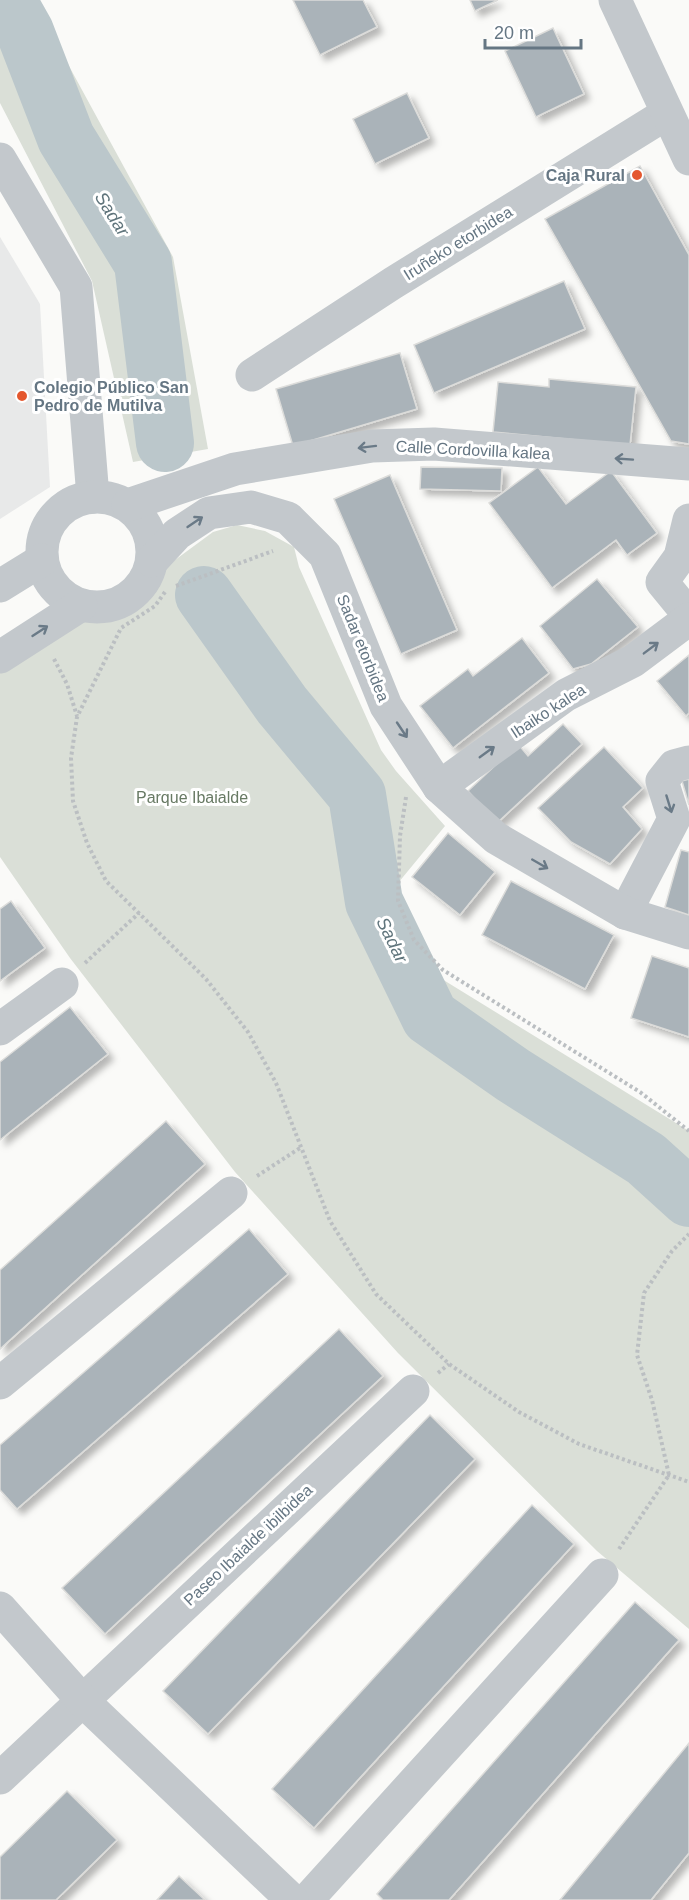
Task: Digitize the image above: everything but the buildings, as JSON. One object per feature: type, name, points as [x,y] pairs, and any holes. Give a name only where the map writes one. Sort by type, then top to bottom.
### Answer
[{"type":"street","points":[[615,0],[666,114],[689,159]]},
{"type":"street","name":"Iruñeko etorbidea","points":[[252,375],[393,283],[666,114]]},
{"type":"street","points":[[0,159],[76,287],[93,497]]},
{"type":"street","name":"Calle Cordovilla kalea","points":[[128,505],[235,469],[372,446],[434,444],[687,473]]},
{"type":"street","points":[[93,497],[106,497],[128,505],[147,528],[153,546],[152,561],[145,580],[134,593],[111,606],[81,605],[56,589],[42,560],[44,534],[53,518],[70,504],[93,497]]},
{"type":"street","name":"Sadar etorbidea","points":[[152,561],[177,534],[209,513],[251,507],[288,518],[325,555],[386,706],[440,787],[496,838],[625,913],[689,933]]},
{"type":"street","points":[[689,520],[685,554],[662,582],[689,617]]},
{"type":"street","points":[[0,586],[42,560]]},
{"type":"street","points":[[0,657],[81,605]]},
{"type":"street","name":"Ibaiko kalea","points":[[440,787],[566,695],[633,661],[689,617]]},
{"type":"street","points":[[625,913],[674,819],[662,782],[674,766],[689,762]]},
{"type":"street","points":[[0,1029],[62,984]]},
{"type":"street","points":[[0,1383],[231,1193]]},
{"type":"street","name":"Paseo Ibaialde ibilbidea","points":[[0,1778],[413,1391]]},
{"type":"street","points":[[307,1900],[602,1575]]},
{"type":"street","points":[[0,1608],[82,1700],[292,1900]]},
{"type":"path","points":[[284,547],[167,589],[155,606],[121,628],[77,717],[71,758],[73,801],[87,843],[106,881],[206,979],[248,1032],[276,1083],[330,1221],[376,1294],[449,1364],[519,1412],[579,1444],[689,1482]]},
{"type":"path","points":[[49,650],[67,684],[77,717]]},
{"type":"path","points":[[407,790],[400,836],[398,901],[414,940],[443,970],[640,1092],[689,1131]]},
{"type":"path","points":[[62,984],[139,913]]},
{"type":"path","points":[[231,1193],[300,1148]]},
{"type":"path","points":[[602,1575],[669,1475],[652,1400],[637,1355],[644,1293],[680,1242],[689,1234]]},
{"type":"shaded area","name":"Colegio Público San Pedro de Mutilva","points":[[0,237],[40,304],[50,487],[0,519]]},
{"type":"green space","points":[[0,0],[33,0],[173,257],[208,449],[133,462],[92,281],[0,103]]},
{"type":"green space","name":"Parque Ibaialde","points":[[237,525],[265,531],[294,547],[299,567],[381,750],[396,771],[445,826],[389,894],[401,941],[437,976],[689,1131],[689,1629],[597,1551],[398,1353],[235,1172],[70,958],[0,857],[0,670],[80,620],[114,618],[140,608],[160,571],[213,532]]},
{"type":"waterway","name":"Sadar","points":[[7,0],[25,32],[66,138],[143,263],[165,443]]},
{"type":"waterway","name":"Sadar","points":[[204,595],[282,705],[357,795],[374,902],[430,1017],[513,1075],[646,1159],[689,1198]]},
{"type":"place","name":"Caja Rural","points":[[637,175]]},
{"type":"place","name":"Colegio Público San Pedro de Mutilva","points":[[22,396]]}]
